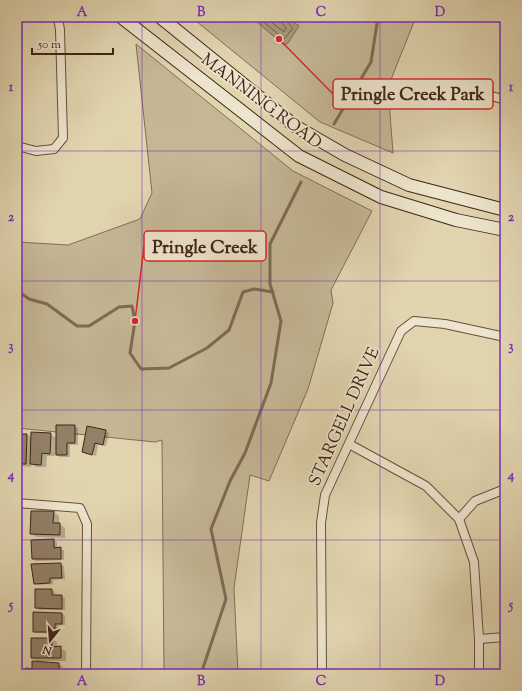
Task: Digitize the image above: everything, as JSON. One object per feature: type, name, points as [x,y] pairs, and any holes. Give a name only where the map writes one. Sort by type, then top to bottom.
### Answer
[{"type":"main road","name":"MANNING ROAD","points":[[121,17],[299,156],[381,197],[456,220],[505,230]]},
{"type":"main road","name":"MANNING ROAD","points":[[160,17],[295,126],[319,142],[409,185],[505,210]]},
{"type":"street","points":[[17,146],[36,151],[54,149],[62,138],[60,30],[58,17]]},
{"type":"street","points":[[469,89],[505,100]]},
{"type":"street","name":"STARGELL DRIVE","points":[[322,674],[321,523],[325,495],[401,331],[414,321],[445,324],[505,337]]},
{"type":"street","points":[[349,444],[426,486],[459,519],[474,562],[479,639],[479,674]]},
{"type":"street","points":[[459,519],[475,501],[505,489]]},
{"type":"street","points":[[17,503],[80,508],[87,524],[86,674]]},
{"type":"street","points":[[479,639],[505,637]]},
{"type":"shaded area","points":[[191,17],[416,17],[388,87],[393,153],[320,122]]},
{"type":"shaded area","points":[[136,44],[293,171],[372,211],[331,290],[333,303],[308,389],[269,481],[250,475],[234,588],[238,674],[164,674],[162,440],[155,442],[17,428],[17,242],[68,245],[140,219],[152,193]]},
{"type":"water","points":[[251,17],[287,17],[299,26],[288,43],[284,45]]},
{"type":"building","points":[[56,425],[75,425],[75,443],[67,443],[67,455],[56,455]]},
{"type":"building","points":[[87,426],[106,430],[103,445],[95,443],[92,455],[82,452]]},
{"type":"building","points":[[31,432],[51,433],[50,454],[42,453],[41,465],[30,464]]},
{"type":"building","points":[[17,434],[27,434],[26,464],[17,464]]},
{"type":"building","points":[[31,511],[54,511],[53,523],[60,523],[60,535],[30,534]]},
{"type":"building","points":[[54,539],[54,548],[61,547],[61,559],[32,559],[31,540]]},
{"type":"building","points":[[61,563],[62,578],[50,578],[50,583],[34,584],[31,564]]},
{"type":"building","points":[[35,589],[52,589],[52,595],[62,595],[62,609],[35,608]]},
{"type":"building","points":[[33,612],[62,613],[62,624],[55,624],[55,632],[33,632]]},
{"type":"building","points":[[31,638],[52,638],[52,647],[61,646],[61,658],[31,658]]},
{"type":"building","points":[[32,661],[59,663],[59,672],[26,674],[26,668],[32,669]]},
{"type":"waterway","points":[[334,124],[371,62],[378,17]]},
{"type":"waterway","points":[[201,674],[226,599],[211,529],[230,481],[245,453],[271,383],[281,321],[270,284],[270,244],[301,182]]},
{"type":"waterway","points":[[17,290],[29,299],[47,304],[77,326],[89,326],[119,307],[132,306],[135,321],[130,353],[141,369],[169,368],[207,348],[229,330],[243,292],[254,289],[273,292]]},
{"type":"place","name":"Pringle Creek Park","points":[[279,39]]},
{"type":"place","name":"Pringle Creek","points":[[135,321]]}]
